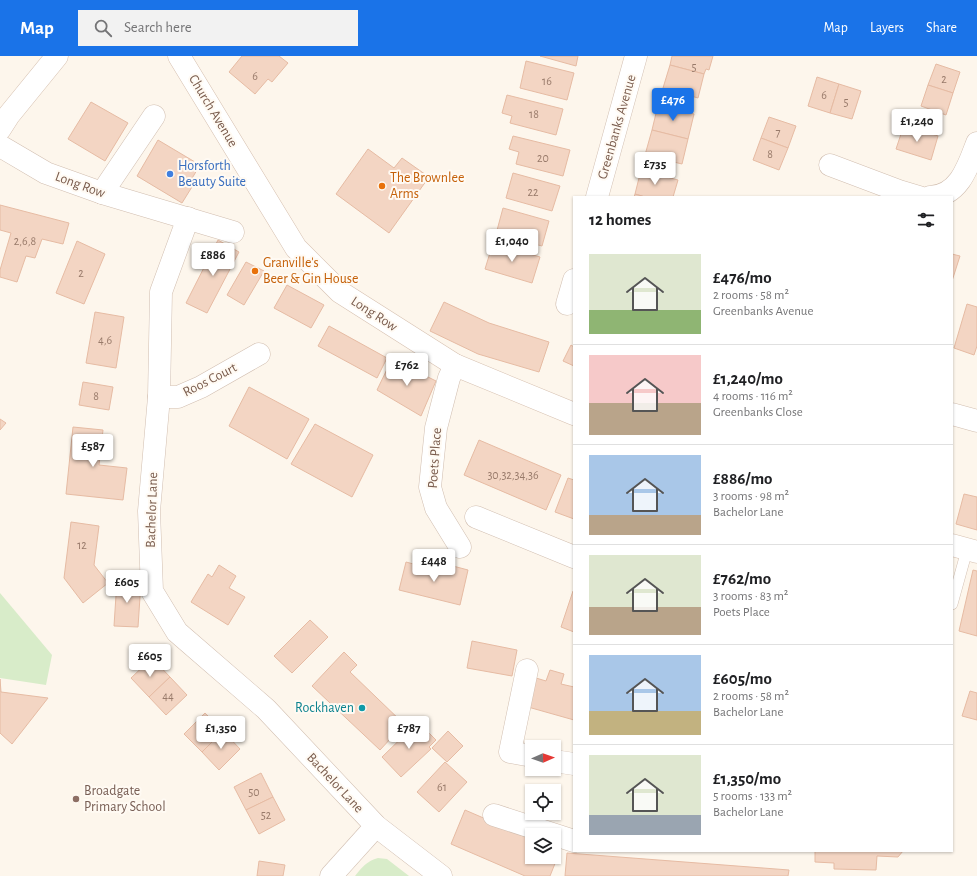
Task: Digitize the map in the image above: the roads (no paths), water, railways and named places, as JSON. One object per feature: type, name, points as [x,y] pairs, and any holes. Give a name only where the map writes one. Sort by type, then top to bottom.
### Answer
[{"type":"street","points":[[0,130],[9,115],[57,56]]},
{"type":"street","name":"Church Avenue","points":[[179,56],[296,248]]},
{"type":"street","name":"Greenbanks Avenue","points":[[597,196],[636,56]]},
{"type":"street","points":[[102,193],[154,116]]},
{"type":"street","points":[[941,196],[957,186],[968,169],[977,143]]},
{"type":"street","name":"Long Row","points":[[0,146],[46,173],[102,193],[233,232]]},
{"type":"street","points":[[830,165],[899,192],[915,196]]},
{"type":"street","name":"Bachelor Lane","points":[[188,218],[161,292],[159,397],[149,511],[152,591],[177,632],[266,709],[376,826],[441,876]]},
{"type":"street","name":"Long Row","points":[[296,248],[340,292],[455,365],[573,414]]},
{"type":"street","points":[[567,304],[573,283]]},
{"type":"street","name":"Roos Court","points":[[159,397],[178,397],[201,387],[259,354]]},
{"type":"street","name":"Poets Place","points":[[455,365],[448,378],[436,428],[430,487],[436,508],[460,546]]},
{"type":"street","points":[[953,414],[977,421]]},
{"type":"street","points":[[476,517],[573,557]]},
{"type":"street","points":[[525,755],[510,752],[526,670]]},
{"type":"street","points":[[561,761],[573,764]]},
{"type":"street","points":[[494,815],[573,841]]},
{"type":"street","points":[[330,876],[376,826]]},
{"type":"lane","points":[[953,600],[965,549]]},
{"type":"place","name":"Horsforth Beauty Suite","points":[[170,174]]},
{"type":"place","name":"The Brownlee Arms","points":[[382,186]]},
{"type":"place","name":"Granville's Beer & Gin House","points":[[255,271]]},
{"type":"place","name":"Rockhaven","points":[[362,708]]},
{"type":"place","name":"Broadgate Primary School","points":[[76,799]]}]
